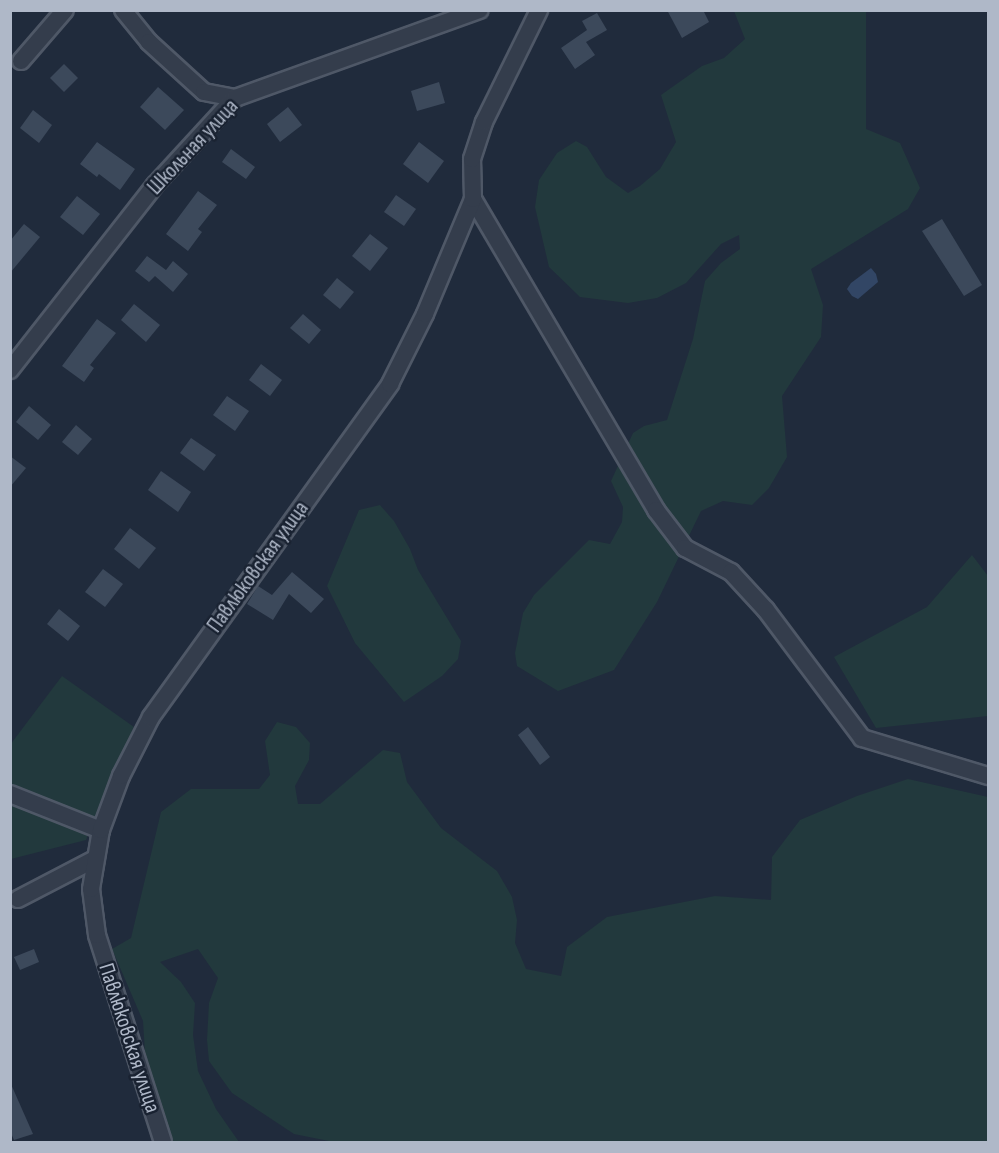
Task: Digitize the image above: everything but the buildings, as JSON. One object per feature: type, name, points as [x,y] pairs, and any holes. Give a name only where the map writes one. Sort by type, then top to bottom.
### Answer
[{"type":"street","points":[[21,61],[65,10]]},
{"type":"street","points":[[123,10],[149,42],[204,92],[235,98]]},
{"type":"street","name":"Школьная улица","points":[[10,370],[155,184],[235,98],[480,10]]},
{"type":"street","name":"Павлюковская улица","points":[[163,1143],[97,935],[91,889],[100,830],[121,776],[152,717],[390,384],[425,314],[473,199],[471,171],[476,142],[538,10]]},
{"type":"street","points":[[473,199],[656,510],[685,548],[731,572],[766,610],[862,738],[988,776]]},
{"type":"street","points":[[10,794],[100,830]]},
{"type":"street","points":[[18,899],[95,859]]},
{"type":"green space","points":[[734,11],[866,11],[866,129],[900,143],[920,188],[908,209],[811,269],[823,305],[821,337],[782,396],[787,457],[769,488],[752,505],[723,501],[701,511],[657,602],[614,670],[558,691],[517,666],[515,653],[523,613],[534,595],[589,540],[610,544],[622,522],[623,507],[611,481],[633,433],[644,426],[667,420],[693,339],[705,281],[721,263],[740,249],[739,235],[721,244],[686,283],[657,298],[628,303],[580,297],[549,267],[535,207],[539,180],[557,153],[576,141],[587,147],[606,177],[628,193],[660,169],[676,142],[661,95],[702,66],[724,58],[745,39]]},
{"type":"green space","points":[[380,505],[394,521],[410,549],[418,570],[461,641],[458,659],[442,676],[404,702],[355,643],[327,586],[359,510]]},
{"type":"green space","points":[[972,555],[988,576],[988,716],[876,728],[834,657],[927,607]]},
{"type":"green space","points":[[62,676],[134,727],[86,840],[11,859],[10,745]]},
{"type":"green space","points":[[277,722],[296,727],[310,743],[309,760],[295,786],[298,804],[320,804],[383,750],[400,753],[407,782],[441,828],[497,871],[512,897],[517,920],[515,943],[526,969],[561,976],[567,947],[607,917],[715,896],[771,900],[772,857],[800,820],[857,796],[908,779],[988,797],[988,1142],[334,1142],[294,1134],[232,1093],[209,1061],[207,1040],[209,1003],[218,978],[198,949],[160,962],[181,982],[195,1003],[193,1035],[198,1071],[216,1109],[239,1142],[173,1142],[155,1103],[146,1069],[143,1021],[112,949],[131,938],[161,812],[191,789],[259,789],[270,775],[265,741]]},
{"type":"water","points":[[871,268],[878,282],[858,299],[852,296],[847,289],[851,283]]}]
